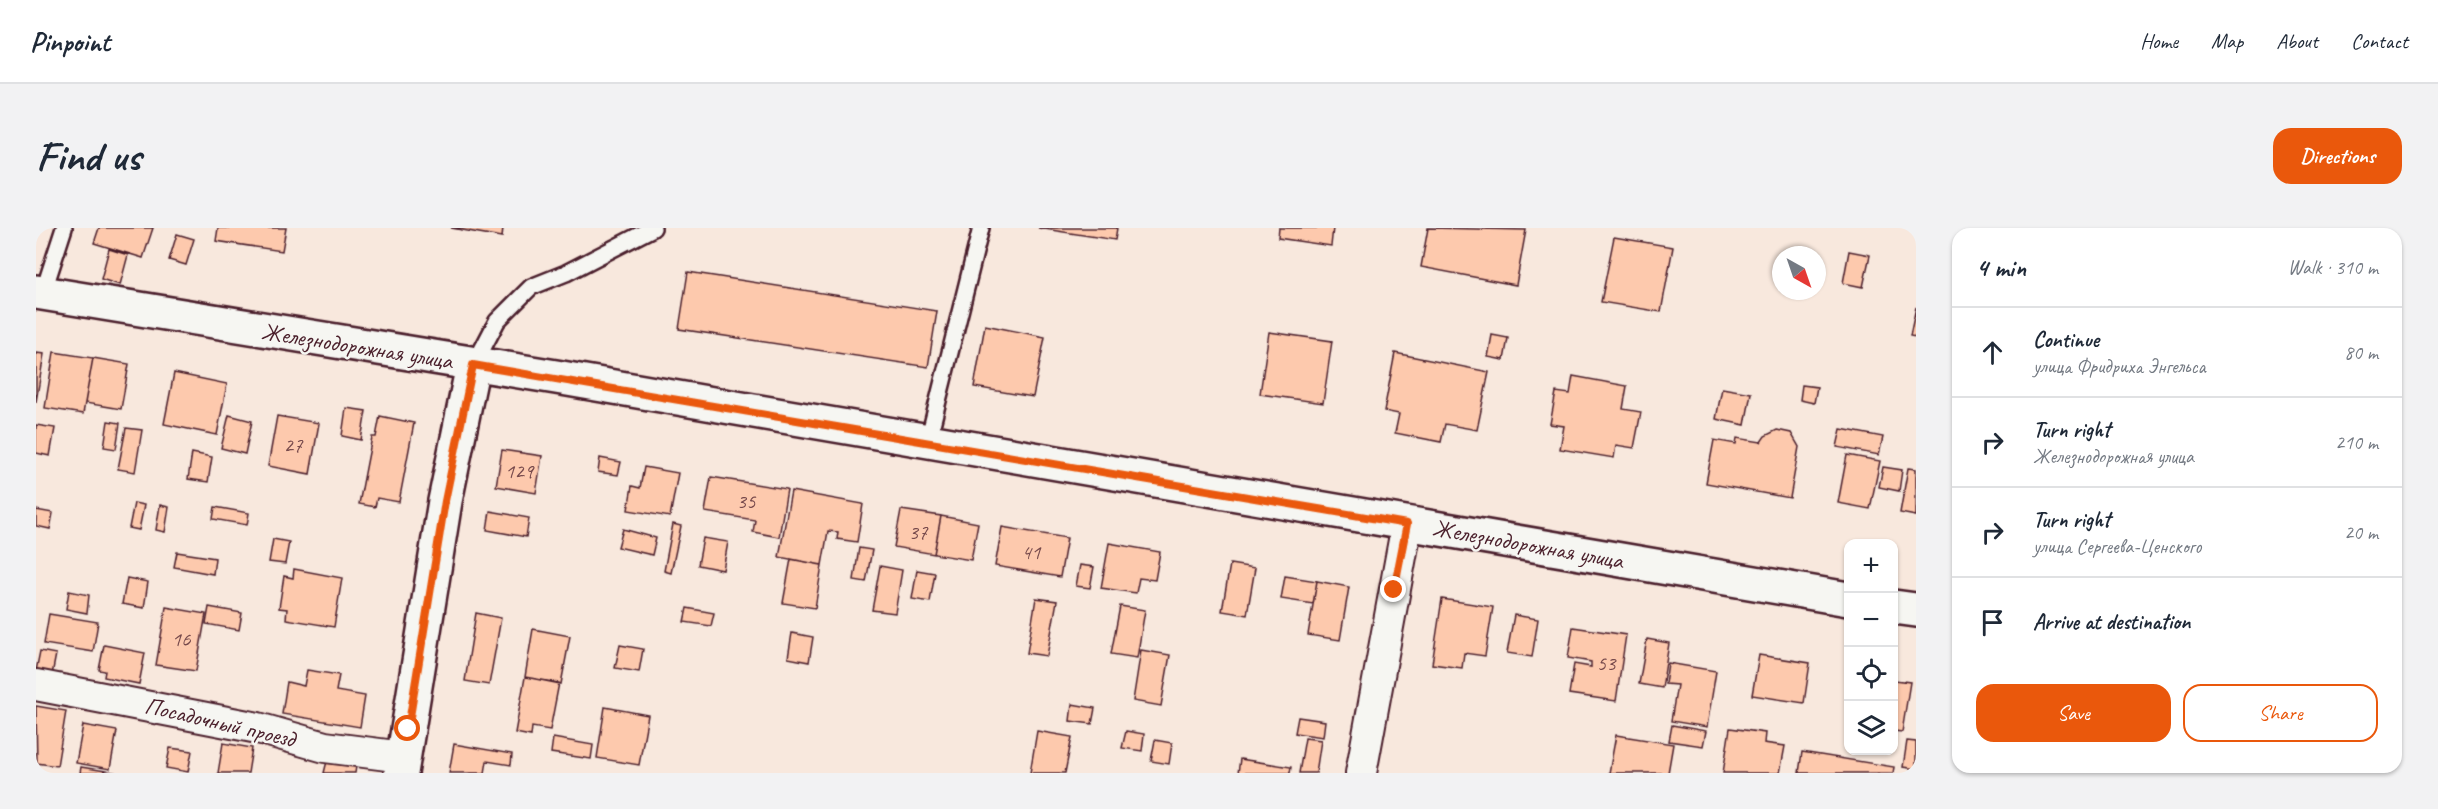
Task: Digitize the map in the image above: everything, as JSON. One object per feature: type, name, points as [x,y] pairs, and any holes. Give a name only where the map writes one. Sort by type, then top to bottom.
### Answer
[{"type":"street","name":"Железнодорожная улица","points":[[39,293],[928,441],[1844,598]]},
{"type":"street","points":[[402,765],[445,501],[473,365]]},
{"type":"street","points":[[1361,773],[1407,524]]},
{"type":"street","points":[[1898,608],[1916,610]]},
{"type":"street","name":"Посадочный проезд","points":[[36,685],[258,728],[402,765]]},
{"type":"lane","points":[[39,293],[64,228]]},
{"type":"lane","points":[[473,365],[497,321],[531,287],[566,273],[653,228]]},
{"type":"lane","points":[[928,441],[981,228]]},
{"type":"building","points":[[99,228],[153,228],[143,258],[94,243]]},
{"type":"building","points":[[218,228],[286,228],[282,251],[216,241]]},
{"type":"building","points":[[451,228],[503,228],[502,237]]},
{"type":"building","points":[[1038,228],[1117,228],[1115,240]]},
{"type":"building","points":[[1279,228],[1333,228],[1331,246],[1278,238]]},
{"type":"building","points":[[1428,228],[1526,230],[1516,285],[1421,267]]},
{"type":"building","points":[[177,234],[194,239],[186,265],[169,260]]},
{"type":"building","points":[[1614,237],[1673,247],[1661,312],[1601,302]]},
{"type":"building","points":[[109,249],[128,255],[120,285],[101,279]]},
{"type":"building","points":[[1849,251],[1870,255],[1863,287],[1843,283]]},
{"type":"building","points":[[688,272],[937,311],[928,367],[679,329]]},
{"type":"building","points":[[1916,307],[1916,337],[1910,336]]},
{"type":"building","points":[[985,325],[1045,337],[1033,397],[974,387]]},
{"type":"building","points":[[1269,332],[1332,341],[1323,403],[1260,394]]},
{"type":"building","points":[[1492,335],[1508,338],[1504,360],[1488,357]]},
{"type":"building","points":[[54,352],[93,358],[83,414],[45,408]]},
{"type":"building","points":[[36,353],[44,354],[36,402]]},
{"type":"building","points":[[1395,353],[1489,372],[1477,430],[1445,424],[1441,442],[1395,433],[1399,414],[1384,411]]},
{"type":"building","points":[[93,358],[129,364],[121,409],[85,403]]},
{"type":"building","points":[[174,373],[227,384],[217,435],[164,424]]},
{"type":"building","points":[[1573,376],[1627,386],[1623,409],[1641,412],[1634,448],[1616,445],[1614,458],[1560,449],[1564,426],[1550,424],[1556,392],[1570,394]]},
{"type":"building","points":[[1802,385],[1817,387],[1814,403],[1800,400]]},
{"type":"building","points":[[1722,388],[1751,393],[1745,425],[1716,419]]},
{"type":"building","points":[[346,408],[366,411],[361,440],[342,436]]},
{"type":"building","points":[[229,415],[252,421],[245,454],[221,448]]},
{"type":"building","points":[[277,416],[319,423],[310,474],[268,466]]},
{"type":"building","points":[[380,416],[414,423],[399,502],[377,498],[375,507],[359,504],[372,437],[376,437]]},
{"type":"building","points":[[108,421],[120,423],[116,449],[104,447]]},
{"type":"building","points":[[36,425],[55,428],[50,456],[36,453]]},
{"type":"building","points":[[126,428],[142,430],[135,472],[118,469]]},
{"type":"building","points":[[1841,429],[1883,437],[1879,455],[1837,447]]},
{"type":"building","points":[[1777,430],[1791,433],[1799,447],[1790,498],[1706,483],[1714,440],[1736,444],[1737,438],[1761,442],[1765,436]]},
{"type":"building","points":[[502,450],[542,456],[536,493],[496,486]]},
{"type":"building","points":[[192,453],[212,457],[208,482],[188,479]]},
{"type":"building","points":[[1847,455],[1880,461],[1870,509],[1838,503]]},
{"type":"building","points":[[600,458],[621,462],[618,475],[598,472]]},
{"type":"building","points":[[644,467],[678,473],[670,517],[628,510],[632,486],[640,488]]},
{"type":"building","points":[[1883,467],[1902,470],[1899,491],[1879,487]]},
{"type":"building","points":[[1908,468],[1916,469],[1916,516],[1900,513]]},
{"type":"building","points":[[711,477],[787,489],[779,537],[753,532],[755,520],[705,512]]},
{"type":"building","points":[[791,491],[863,504],[857,542],[837,539],[838,532],[828,531],[822,565],[779,557]]},
{"type":"building","points":[[134,503],[144,505],[139,530],[129,528]]},
{"type":"building","points":[[160,505],[169,507],[165,532],[156,530]]},
{"type":"building","points":[[215,507],[249,513],[247,525],[213,519]]},
{"type":"building","points":[[36,510],[53,513],[50,529],[36,526]]},
{"type":"building","points":[[901,510],[941,516],[934,554],[894,547]]},
{"type":"building","points":[[490,511],[529,518],[526,537],[487,530]]},
{"type":"building","points":[[941,516],[978,523],[971,560],[934,554]]},
{"type":"building","points":[[673,524],[681,526],[671,573],[664,571]]},
{"type":"building","points":[[1002,527],[1067,538],[1060,577],[995,566]]},
{"type":"building","points":[[623,529],[656,538],[652,555],[618,547]]},
{"type":"building","points":[[703,538],[728,542],[723,570],[698,565]]},
{"type":"building","points":[[273,539],[289,542],[285,564],[269,562]]},
{"type":"building","points":[[1109,543],[1160,552],[1155,580],[1139,578],[1136,593],[1101,588]]},
{"type":"building","points":[[859,548],[872,550],[866,582],[854,580]]},
{"type":"building","points":[[177,552],[215,558],[213,574],[174,567]]},
{"type":"building","points":[[791,559],[822,565],[815,608],[783,603]]},
{"type":"building","points":[[1230,564],[1255,568],[1247,615],[1222,611]]},
{"type":"building","points":[[1080,565],[1094,567],[1090,588],[1076,586]]},
{"type":"building","points":[[880,566],[902,570],[895,613],[872,610]]},
{"type":"building","points":[[294,569],[342,578],[334,627],[286,619],[287,609],[279,608],[284,576],[293,578]]},
{"type":"building","points":[[917,570],[935,573],[930,602],[912,599]]},
{"type":"building","points":[[1285,576],[1317,581],[1313,604],[1281,599]]},
{"type":"building","points":[[127,578],[148,582],[144,608],[122,604]]},
{"type":"building","points":[[1317,581],[1349,587],[1340,640],[1308,635]]},
{"type":"building","points":[[69,591],[89,595],[87,613],[66,609]]},
{"type":"building","points":[[1036,598],[1057,601],[1047,656],[1027,653]]},
{"type":"building","points":[[1442,599],[1493,607],[1485,656],[1464,653],[1462,668],[1432,664]]},
{"type":"building","points":[[1120,606],[1145,610],[1137,658],[1111,654]]},
{"type":"building","points":[[166,607],[206,614],[196,671],[156,665]]},
{"type":"building","points":[[209,607],[242,613],[239,630],[206,624]]},
{"type":"building","points":[[687,608],[714,613],[711,626],[684,622]]},
{"type":"building","points":[[476,613],[501,618],[489,685],[465,681]]},
{"type":"building","points":[[49,614],[98,622],[93,652],[44,644]]},
{"type":"building","points":[[1514,615],[1538,619],[1532,657],[1507,653]]},
{"type":"building","points":[[1573,627],[1626,635],[1616,701],[1569,694],[1574,664],[1591,667],[1591,662],[1568,658]]},
{"type":"building","points":[[533,629],[570,636],[561,684],[525,677]]},
{"type":"building","points":[[792,633],[813,637],[809,662],[788,658]]},
{"type":"building","points":[[1647,639],[1669,643],[1662,688],[1639,684]]},
{"type":"building","points":[[104,645],[145,653],[139,684],[104,677],[105,671],[99,670]]},
{"type":"building","points":[[620,645],[643,649],[639,672],[615,668]]},
{"type":"building","points":[[1141,650],[1170,655],[1161,706],[1133,701]]},
{"type":"building","points":[[40,651],[56,654],[52,675],[36,671]]},
{"type":"building","points":[[1759,655],[1810,663],[1804,703],[1752,695]]},
{"type":"building","points":[[1668,663],[1716,671],[1707,727],[1671,721],[1677,685],[1665,684]]},
{"type":"building","points":[[307,670],[339,675],[336,691],[365,696],[360,727],[282,714],[287,682],[304,686]]},
{"type":"building","points":[[525,677],[559,683],[550,730],[532,727],[531,736],[515,733]]},
{"type":"building","points":[[1898,680],[1910,682],[1902,732],[1898,732]]},
{"type":"building","points":[[1072,704],[1095,708],[1092,724],[1070,721]]},
{"type":"building","points":[[36,706],[66,711],[57,766],[37,763]]},
{"type":"building","points":[[605,707],[648,715],[639,765],[597,758]]},
{"type":"building","points":[[1298,717],[1325,721],[1323,737],[1295,733]]},
{"type":"building","points":[[83,725],[117,731],[110,769],[76,763]]},
{"type":"building","points":[[1672,725],[1706,731],[1703,746],[1669,741]]},
{"type":"building","points":[[1730,728],[1765,733],[1764,743],[1785,746],[1780,773],[1723,773]]},
{"type":"building","points":[[1037,731],[1072,737],[1065,773],[1030,773]]},
{"type":"building","points":[[1126,731],[1144,734],[1142,751],[1122,748]]},
{"type":"building","points":[[1616,735],[1673,744],[1668,773],[1609,773]]},
{"type":"building","points":[[553,738],[593,745],[591,759],[551,753]]},
{"type":"building","points":[[1305,738],[1321,740],[1316,773],[1299,773]]},
{"type":"building","points":[[1155,740],[1172,743],[1169,764],[1151,761]]},
{"type":"building","points":[[1907,741],[1916,742],[1916,769],[1903,767]]},
{"type":"building","points":[[223,743],[252,748],[248,773],[218,773]]},
{"type":"building","points":[[454,744],[512,754],[511,765],[487,761],[485,773],[449,773]]},
{"type":"building","points":[[170,748],[192,751],[188,772],[166,768]]},
{"type":"building","points":[[1802,752],[1894,767],[1893,773],[1799,773]]},
{"type":"building","points":[[1240,759],[1291,767],[1290,773],[1238,773]]},
{"type":"building","points":[[327,761],[356,766],[355,773],[324,773]]},
{"type":"building","points":[[81,767],[118,773],[80,773]]},
{"type":"route","points":[[408,729],[445,501],[473,365],[1407,524],[1394,590]]}]
